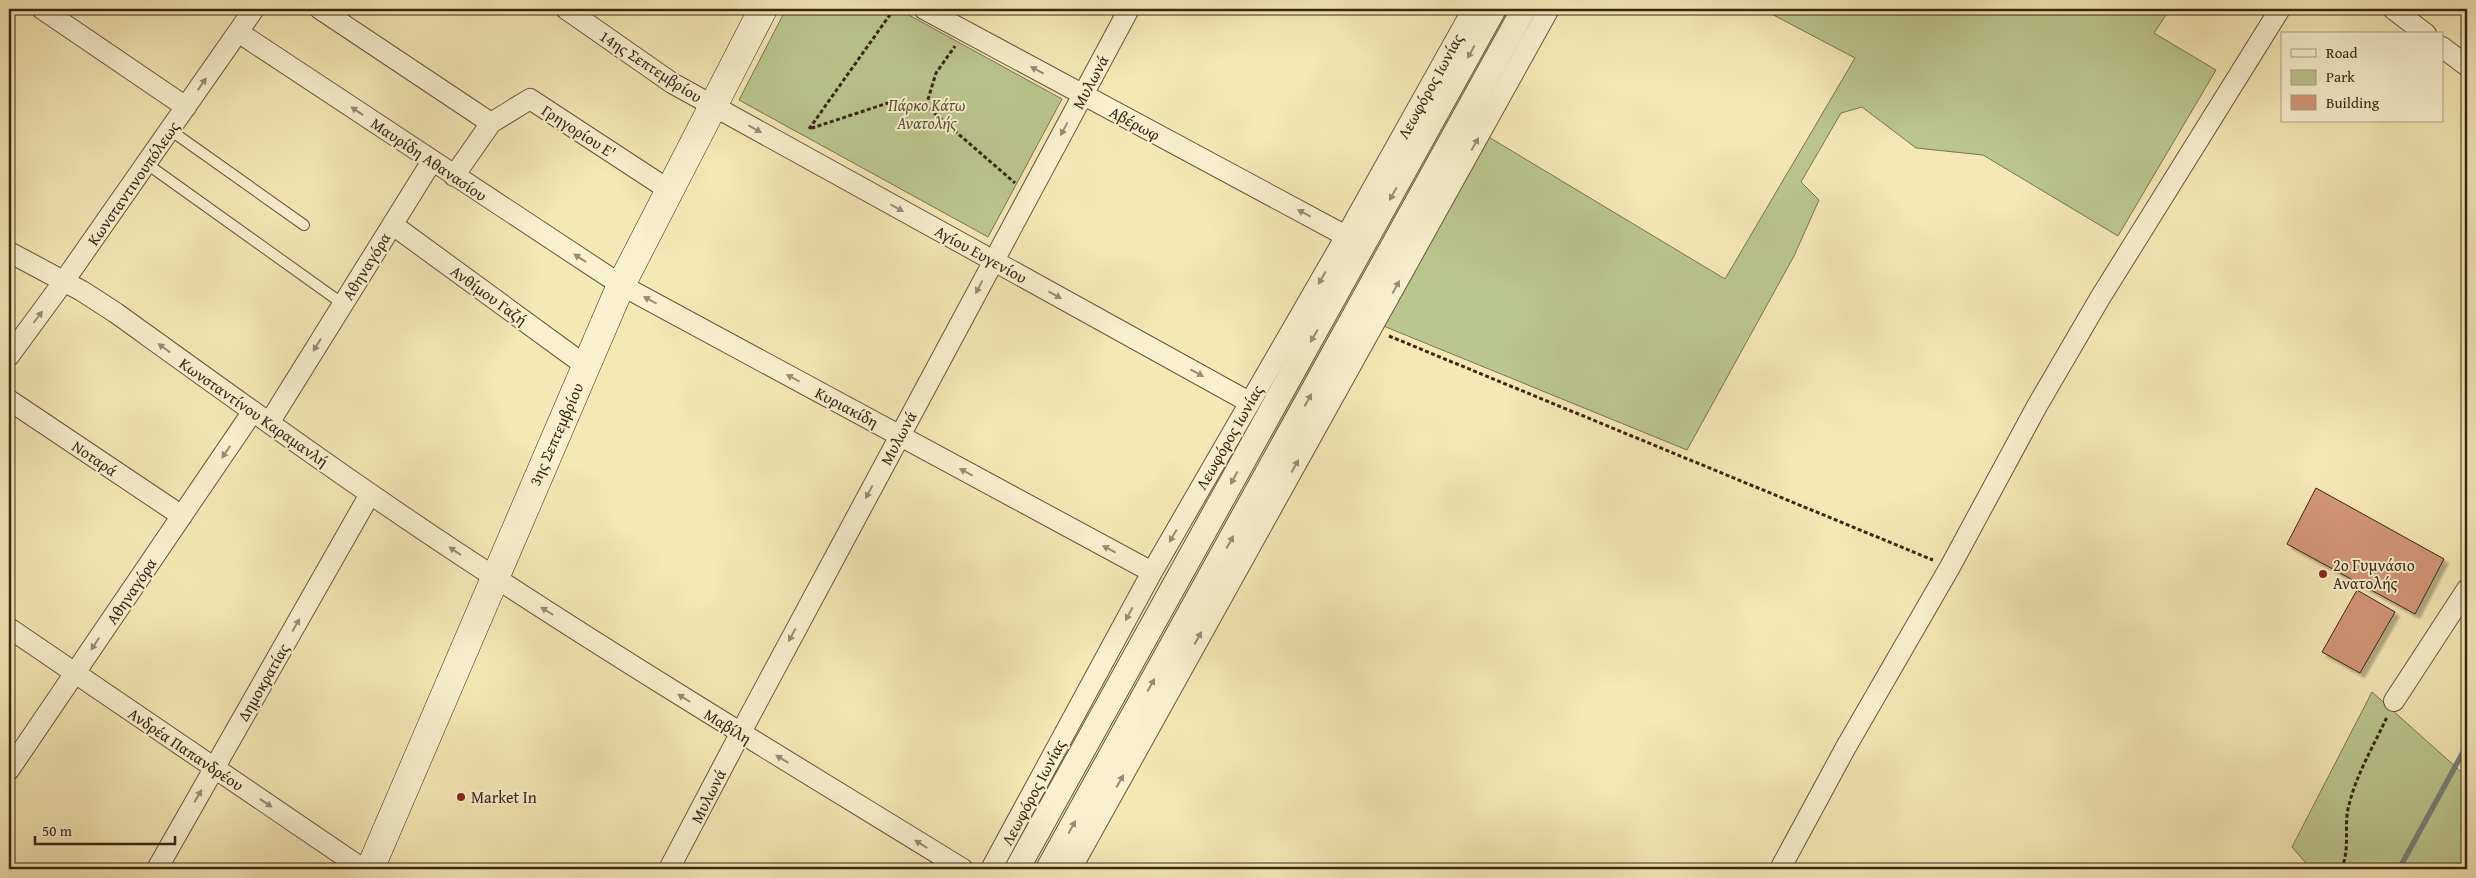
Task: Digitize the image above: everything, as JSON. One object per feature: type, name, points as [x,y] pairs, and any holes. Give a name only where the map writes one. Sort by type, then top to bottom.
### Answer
[{"type":"main road","name":"3ης Σεπτεμβρίου","points":[[370,869],[621,285],[763,9]]},
{"type":"street","points":[[42,9],[186,106]]},
{"type":"street","name":"Κωνσταντινουπόλεως","points":[[9,356],[147,164],[254,9]]},
{"type":"street","points":[[320,9],[491,123]]},
{"type":"street","name":"14ης Σεπτεμβρίου","points":[[566,9],[665,78],[712,106]]},
{"type":"street","name":"Αβέρωφ","points":[[924,9],[1346,236]]},
{"type":"street","name":"Μυλωνά","points":[[670,869],[740,734],[1129,9]]},
{"type":"street","name":"Λεωφόρος Ιωνίας","points":[[991,869],[1152,572],[1346,236],[1473,9]]},
{"type":"street","name":"Λεωφόρος Ιωνίας","points":[[1017,869],[1494,9]]},
{"type":"street","points":[[1048,869],[1524,9]]},
{"type":"street","points":[[1071,869],[1373,330],[1550,9]]},
{"type":"street","points":[[1780,869],[1846,747],[1950,567],[2037,406],[2100,298],[2280,9]]},
{"type":"street","points":[[2394,9],[2423,32]]},
{"type":"street","name":"Μαυρίδη Αθανασίου","points":[[238,32],[621,285]]},
{"type":"street","points":[[2444,48],[2467,66]]},
{"type":"street","name":"Γρηγορίου Ε'","points":[[454,176],[491,123],[530,99],[669,190]]},
{"type":"street","name":"Αγίου Ευγενίου","points":[[712,106],[1249,402]]},
{"type":"street","name":"Αθηναγόρα","points":[[9,770],[182,516],[261,417],[343,304],[432,161]]},
{"type":"street","name":"Ανθίμου Γαζή","points":[[393,225],[586,366]]},
{"type":"street","name":"Κωνσταντίνου Καραμανλή","points":[[9,252],[64,281],[116,313],[370,494],[495,578]]},
{"type":"street","name":"Κυριακίδη","points":[[621,285],[1152,572]]},
{"type":"street","name":"Νοταρά","points":[[9,400],[182,516]]},
{"type":"street","name":"Δημοκρατίας","points":[[157,869],[370,494]]},
{"type":"street","name":"Μαβίλη","points":[[495,578],[740,734],[962,869]]},
{"type":"street","points":[[2394,701],[2467,589]]},
{"type":"street","name":"Ανδρέα Παπανδρέου","points":[[9,628],[363,869]]},
{"type":"lane","points":[[170,130],[304,225]]},
{"type":"lane","points":[[147,164],[343,304]]},
{"type":"path","points":[[894,9],[809,129],[888,103],[926,106],[1029,194]]},
{"type":"path","points":[[926,106],[936,73],[964,30]]},
{"type":"path","points":[[1373,330],[1480,371],[1868,535],[1950,567]]},
{"type":"path","points":[[2341,869],[2346,854],[2346,816],[2351,797],[2394,701]]},
{"type":"green space","name":"Πάρκο Κάτω Ανατολής","points":[[786,9],[898,9],[1062,99],[988,237],[739,100]]},
{"type":"green space","points":[[1762,9],[2170,9],[2154,33],[2216,70],[2118,236],[1983,155],[1916,148],[1862,107],[1841,113],[1801,182],[1819,200],[1794,256],[1687,450],[1381,325],[1487,136],[1725,279],[1855,58]]},
{"type":"green space","points":[[2372,692],[2467,777],[2467,869],[2311,869],[2292,847]]},
{"type":"building","points":[[2316,488],[2444,559],[2415,614],[2287,544]]},
{"type":"building","points":[[2357,590],[2395,612],[2360,673],[2322,652]]},
{"type":"waterway","points":[[2399,869],[2467,745]]},
{"type":"place","name":"2ο Γυμνάσιο Ανατολής","points":[[2323,574]]},
{"type":"place","name":"Market In","points":[[461,797]]}]
